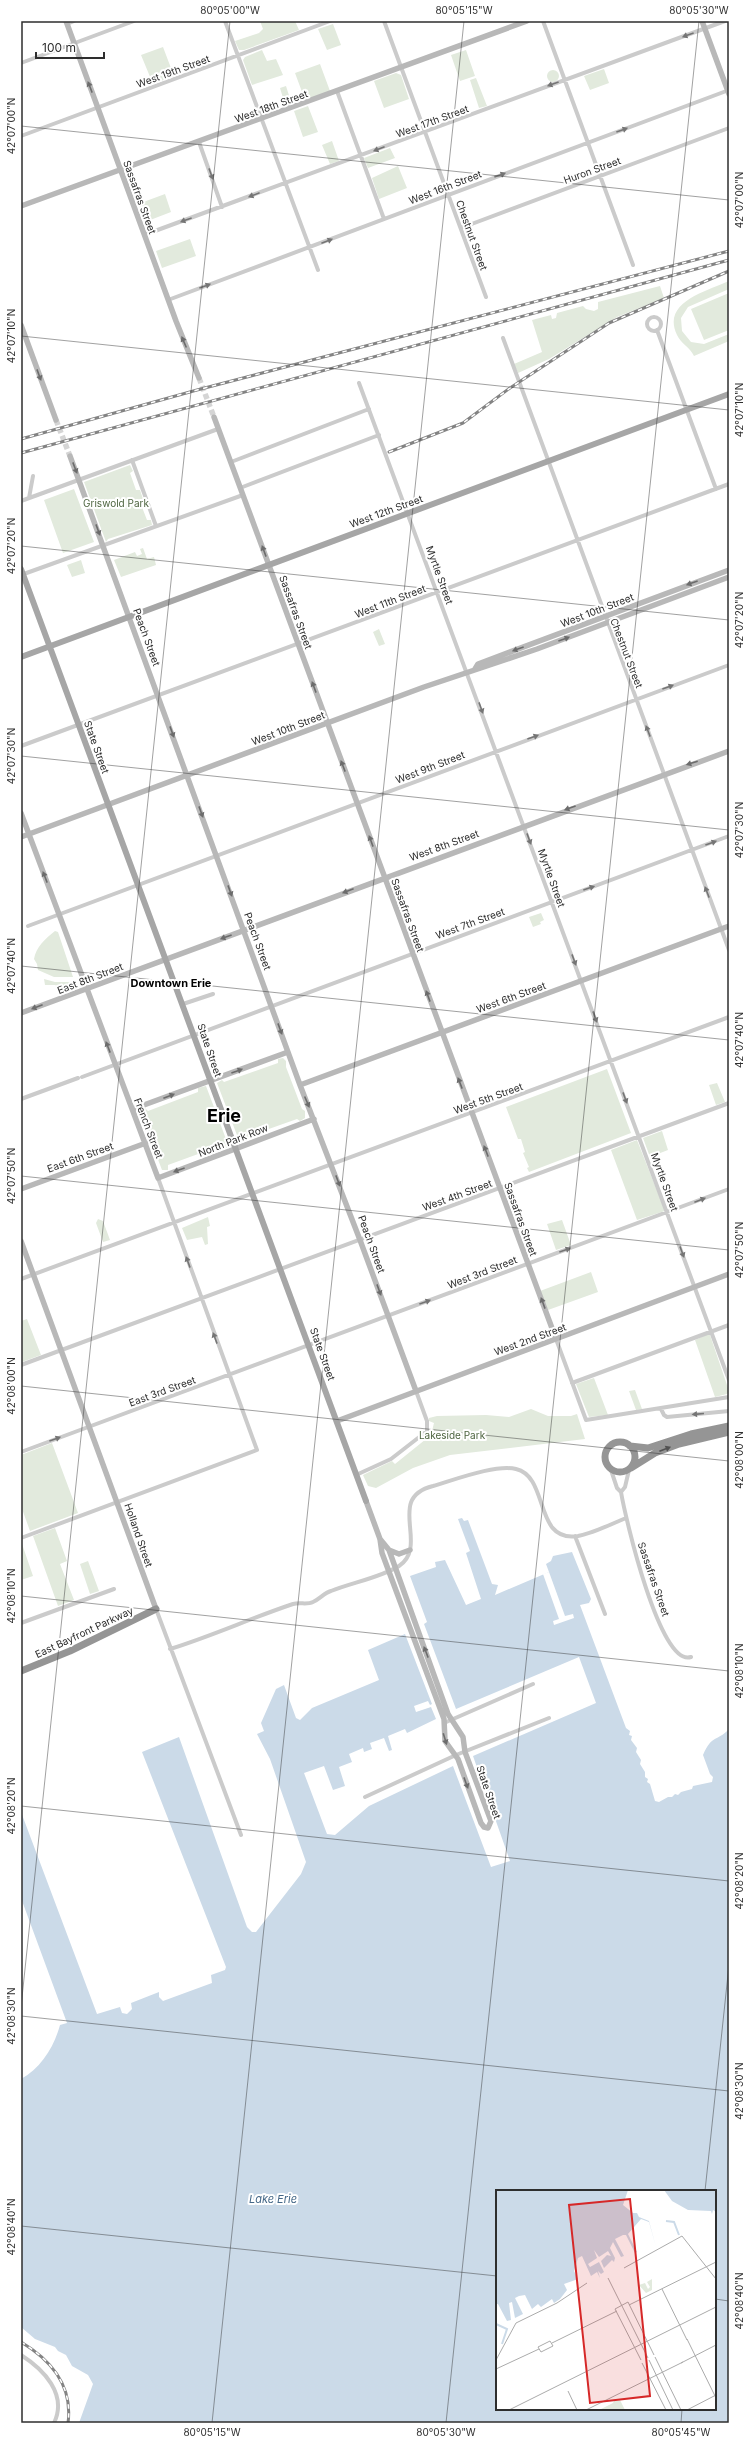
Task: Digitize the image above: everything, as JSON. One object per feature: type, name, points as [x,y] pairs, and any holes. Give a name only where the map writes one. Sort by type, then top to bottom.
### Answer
[{"type":"highway","points":[[729,1426],[691,1434],[648,1448],[630,1446],[619,1442],[608,1448],[605,1460],[611,1470],[619,1473],[630,1469],[655,1453],[679,1444],[729,1432]]},
{"type":"highway","points":[[630,1446],[636,1457],[630,1469]]},
{"type":"highway","name":"East Bayfront Parkway","points":[[21,1671],[70,1651],[156,1609]]},
{"type":"main road","name":"West 12th Street","points":[[21,657],[729,394]]},
{"type":"main road","name":"State Street","points":[[22,573],[137,884],[166,958],[366,1501]]},
{"type":"street","points":[[66,22],[74,21]]},
{"type":"street","points":[[21,63],[134,21]]},
{"type":"street","points":[[225,21],[318,270]]},
{"type":"street","name":"West 19th Street","points":[[21,136],[330,21]]},
{"type":"street","name":"Chestnut Street","points":[[384,21],[486,297]]},
{"type":"street","name":"West 18th Street","points":[[21,206],[527,21]]},
{"type":"street","points":[[543,21],[633,266]]},
{"type":"street","points":[[702,21],[729,92]]},
{"type":"street","name":"West 17th Street","points":[[144,235],[725,21]]},
{"type":"street","name":"Sassafras Street","points":[[66,22],[168,300],[199,378]]},
{"type":"street","points":[[337,91],[384,219]]},
{"type":"street","name":"West 16th Street","points":[[168,300],[310,248],[448,194],[588,142],[729,92]]},
{"type":"street","name":"Huron Street","points":[[461,228],[729,128]]},
{"type":"street","points":[[199,142],[222,207]]},
{"type":"street","points":[[21,325],[56,420]]},
{"type":"street","points":[[657,330],[716,489]]},
{"type":"street","name":"Chestnut Street","points":[[502,338],[729,950]]},
{"type":"street","name":"Myrtle Street","points":[[359,383],[438,592],[729,1380]]},
{"type":"street","points":[[230,462],[369,409]]},
{"type":"street","name":"Sassafras Street","points":[[214,417],[586,1420],[661,1409]]},
{"type":"street","points":[[21,501],[218,429]]},
{"type":"street","points":[[240,488],[379,436]]},
{"type":"street","name":"Peach Street","points":[[70,456],[130,616],[300,1085],[332,1164],[427,1423],[426,1432],[391,1459],[356,1475]]},
{"type":"street","points":[[132,460],[156,526]]},
{"type":"street","points":[[29,498],[33,476]]},
{"type":"street","name":"West 11th Street","points":[[21,746],[729,484]]},
{"type":"street","points":[[22,573],[104,546],[243,495]]},
{"type":"street","name":"West 10th Street","points":[[475,670],[478,664],[729,570]]},
{"type":"street","name":"West 10th Street","points":[[21,837],[467,672],[481,670],[729,577]]},
{"type":"street","points":[[674,590],[676,597]]},
{"type":"street","points":[[534,643],[537,649]]},
{"type":"street","name":"West 9th Street","points":[[28,926],[496,750],[729,665]]},
{"type":"street","name":"West 8th Street","points":[[166,958],[729,750]]},
{"type":"street","name":"French Street","points":[[21,813],[114,1064],[146,1142],[173,1223],[257,1450],[118,1502]]},
{"type":"street","name":"West 7th Street","points":[[21,1099],[729,836]]},
{"type":"street","name":"West 6th Street","points":[[300,1085],[729,926]]},
{"type":"street","name":"East 8th Street","points":[[21,1013],[166,958]]},
{"type":"street","points":[[183,1004],[213,994]]},
{"type":"street","name":"West 5th Street","points":[[21,1279],[729,1017]]},
{"type":"street","points":[[133,1109],[288,1052]]},
{"type":"street","name":"West 4th Street","points":[[21,1365],[729,1103]]},
{"type":"street","name":"North Park Row","points":[[158,1178],[314,1119]]},
{"type":"street","name":"East 6th Street","points":[[21,1188],[146,1142]]},
{"type":"street","name":"West 3rd Street","points":[[309,1345],[729,1189]]},
{"type":"street","name":"Holland Street","points":[[21,1241],[118,1502],[170,1649],[241,1835]]},
{"type":"street","name":"West 2nd Street","points":[[337,1421],[729,1274]]},
{"type":"street","points":[[572,1383],[729,1325]]},
{"type":"street","name":"East 3rd Street","points":[[21,1452],[309,1345]]},
{"type":"street","points":[[729,1396],[661,1409],[667,1417],[729,1411]]},
{"type":"street","points":[[170,1649],[293,1604],[311,1603],[327,1592],[391,1569],[404,1561],[410,1550],[412,1536],[408,1512],[417,1494],[430,1487],[506,1468],[520,1470],[530,1477],[535,1485],[546,1520],[559,1532],[575,1536],[626,1518]]},
{"type":"street","points":[[621,1492],[625,1487],[630,1469]]},
{"type":"street","name":"Sassafras Street","points":[[611,1470],[617,1488],[621,1492],[637,1562],[667,1641],[680,1656],[686,1659],[691,1657]]},
{"type":"street","name":"State Street","points":[[366,1501],[380,1539],[382,1553],[391,1569],[448,1714],[463,1737],[465,1752],[491,1821],[488,1828],[481,1824],[456,1755],[445,1741],[444,1723],[437,1698],[391,1569],[389,1550],[380,1539]]},
{"type":"street","points":[[21,1538],[118,1502]]},
{"type":"street","points":[[575,1536],[605,1614]]},
{"type":"street","points":[[389,1550],[399,1554],[410,1550]]},
{"type":"street","points":[[21,1623],[114,1589]]},
{"type":"street","points":[[444,1723],[532,1684]]},
{"type":"street","points":[[365,1797],[456,1755],[549,1718]]},
{"type":"street","points":[[21,2355],[40,2368],[51,2383],[58,2402],[54,2423]]},
{"type":"green space","points":[[260,21],[295,21],[299,30],[244,50],[239,50],[235,41],[259,33],[263,29]]},
{"type":"green space","points":[[333,24],[341,45],[327,50],[318,29]]},
{"type":"green space","points":[[163,47],[174,76],[153,84],[141,55]]},
{"type":"green space","points":[[262,50],[267,61],[276,59],[283,75],[252,85],[243,60],[245,57]]},
{"type":"green space","points":[[466,50],[475,76],[460,81],[451,55]]},
{"type":"green space","points":[[320,64],[330,91],[305,100],[295,73]]},
{"type":"green space","points":[[604,69],[609,83],[590,90],[584,76]]},
{"type":"green space","points":[[551,70],[555,70],[559,76],[555,82],[551,82],[547,78],[547,74]]},
{"type":"green space","points":[[396,73],[401,75],[409,99],[384,108],[374,81]]},
{"type":"green space","points":[[476,78],[487,106],[479,108],[470,80]]},
{"type":"green space","points":[[286,86],[292,105],[286,108],[280,88]]},
{"type":"green space","points":[[308,106],[318,132],[303,137],[294,111]]},
{"type":"green space","points":[[332,141],[339,161],[330,164],[322,145]]},
{"type":"green space","points":[[390,148],[395,158],[368,168],[364,158]]},
{"type":"green space","points":[[398,166],[407,188],[379,199],[372,178]]},
{"type":"green space","points":[[165,194],[171,212],[145,222],[138,204]]},
{"type":"green space","points":[[190,239],[196,256],[162,268],[156,251]]},
{"type":"green space","points":[[729,281],[729,289],[688,307],[681,318],[682,331],[691,342],[704,344],[729,334],[729,341],[694,356],[677,335],[674,324],[675,314],[689,299]]},
{"type":"green space","points":[[660,286],[664,298],[617,317],[549,359],[518,373],[514,364],[542,352],[532,320],[551,315],[552,319],[556,318],[557,313],[583,306],[586,309],[594,311],[598,309],[598,302]]},
{"type":"green space","points":[[729,293],[729,330],[704,340],[691,309]]},
{"type":"green space","name":"Griswold Park","points":[[130,465],[133,471],[130,473],[136,490],[140,490],[143,499],[140,502],[147,520],[151,520],[152,525],[108,539],[106,542],[84,482]]},
{"type":"green space","points":[[74,489],[94,542],[63,553],[44,500]]},
{"type":"green space","points":[[143,548],[147,559],[154,557],[156,565],[121,577],[114,560],[135,552],[137,556],[142,554],[140,549]]},
{"type":"green space","points":[[81,560],[85,573],[72,577],[67,565]]},
{"type":"green space","points":[[379,629],[385,644],[379,646],[373,632]]},
{"type":"green space","points":[[541,913],[544,920],[540,922],[541,924],[533,927],[529,917]]},
{"type":"green space","points":[[55,931],[58,932],[73,977],[54,977],[38,970],[34,959],[35,955],[44,940]]},
{"type":"green space","points":[[44,979],[55,982],[74,982],[75,984],[66,990],[55,985],[45,985]]},
{"type":"green space","points":[[283,1058],[286,1061],[286,1067],[302,1109],[305,1111],[305,1118],[300,1121],[297,1119],[249,1136],[248,1140],[240,1143],[217,1083],[222,1080],[224,1082],[278,1063],[278,1059]]},
{"type":"green space","points":[[607,1069],[631,1133],[529,1172],[527,1168],[529,1167],[523,1153],[525,1152],[521,1139],[518,1139],[506,1107]]},
{"type":"green space","points":[[717,1083],[725,1102],[716,1105],[709,1085]]},
{"type":"green space","points":[[206,1086],[229,1147],[223,1149],[220,1146],[168,1165],[168,1170],[162,1170],[143,1120],[141,1119],[141,1111],[145,1108],[148,1111],[198,1092],[198,1088]]},
{"type":"green space","points":[[662,1131],[668,1150],[650,1157],[643,1138]]},
{"type":"green space","points":[[637,1140],[665,1211],[637,1220],[611,1150]]},
{"type":"green space","points":[[208,1217],[210,1226],[207,1227],[208,1244],[205,1245],[202,1237],[187,1240],[182,1228]]},
{"type":"green space","points":[[98,1219],[103,1221],[110,1240],[103,1242],[96,1223]]},
{"type":"green space","points":[[562,1220],[571,1245],[556,1250],[547,1224]]},
{"type":"green space","points":[[591,1272],[598,1292],[548,1310],[540,1291]]},
{"type":"green space","points":[[27,1319],[41,1355],[22,1362],[21,1321]]},
{"type":"green space","points":[[706,1335],[710,1335],[729,1391],[727,1394],[715,1397],[695,1340]]},
{"type":"green space","points":[[594,1378],[608,1415],[589,1417],[576,1384]]},
{"type":"green space","points":[[635,1390],[642,1409],[636,1410],[629,1391]]},
{"type":"green space","name":"Lakeside Park","points":[[531,1409],[548,1416],[571,1416],[577,1414],[585,1439],[450,1455],[413,1468],[376,1488],[368,1486],[363,1475],[392,1461],[395,1464],[431,1435],[434,1423],[429,1421],[429,1418],[437,1416],[486,1415],[509,1417]]},
{"type":"green space","points":[[52,1443],[78,1513],[30,1531],[21,1506],[21,1455]]},
{"type":"green space","points":[[55,1528],[67,1561],[60,1564],[74,1600],[58,1606],[33,1536]]},
{"type":"green space","points":[[21,1541],[33,1576],[21,1580]]},
{"type":"green space","points":[[88,1561],[99,1591],[90,1594],[80,1564]]},
{"type":"water","name":"Lake Erie","points":[[462,1518],[464,1521],[468,1520],[492,1584],[498,1585],[495,1595],[549,1572],[546,1564],[551,1561],[553,1556],[572,1552],[591,1599],[589,1603],[580,1605],[626,1728],[630,1731],[629,1735],[632,1736],[631,1740],[637,1748],[636,1752],[641,1760],[640,1764],[645,1772],[645,1777],[648,1779],[647,1782],[650,1784],[655,1801],[659,1802],[668,1797],[672,1797],[675,1794],[678,1795],[681,1792],[692,1789],[693,1786],[712,1782],[713,1777],[710,1774],[703,1755],[706,1748],[712,1741],[729,1729],[729,2423],[79,2423],[93,2384],[88,2375],[72,2366],[66,2355],[58,2351],[55,2347],[35,2339],[21,2327],[21,2079],[41,2063],[54,2041],[60,2025],[67,2023],[21,1898],[21,1812],[97,2014],[120,2007],[122,2013],[127,2014],[132,2009],[131,2003],[159,1992],[159,1997],[163,2001],[212,1983],[211,1975],[225,1970],[226,1967],[142,1752],[179,1737],[247,1927],[252,1932],[256,1932],[301,1874],[306,1862],[270,1759],[257,1734],[264,1731],[261,1723],[276,1689],[284,1685],[296,1718],[300,1720],[312,1708],[379,1680],[368,1650],[405,1634],[432,1704],[430,1705],[428,1701],[414,1706],[416,1712],[431,1707],[436,1719],[407,1733],[405,1729],[388,1736],[392,1750],[389,1751],[384,1738],[370,1743],[372,1749],[364,1752],[363,1748],[349,1754],[352,1762],[339,1767],[345,1786],[333,1790],[324,1766],[304,1773],[327,1834],[335,1835],[369,1806],[453,1766],[491,1867],[510,1861],[473,1756],[596,1703],[579,1657],[456,1709],[424,1624],[427,1622],[410,1576],[436,1567],[435,1562],[445,1560],[466,1605],[481,1599],[466,1553],[470,1551],[458,1519]]},
{"type":"pier","points":[[549,1572],[565,1616],[573,1614],[574,1618],[554,1625],[553,1621],[559,1619],[543,1574]]},
{"type":"tunnel","points":[[199,378],[214,417]]},
{"type":"tunnel","points":[[56,420],[70,456]]},
{"type":"railway","points":[[21,439],[197,390],[729,251]]},
{"type":"railway","points":[[21,453],[729,260]]},
{"type":"railway","points":[[389,452],[463,423],[510,388],[609,323],[729,271]]},
{"type":"railway","points":[[21,2342],[42,2357],[58,2375],[67,2397],[69,2410],[68,2423]]},
{"type":"district","name":"Downtown Erie","points":[[171,983]]},
{"type":"district","name":"Erie","points":[[224,1115]]}]
